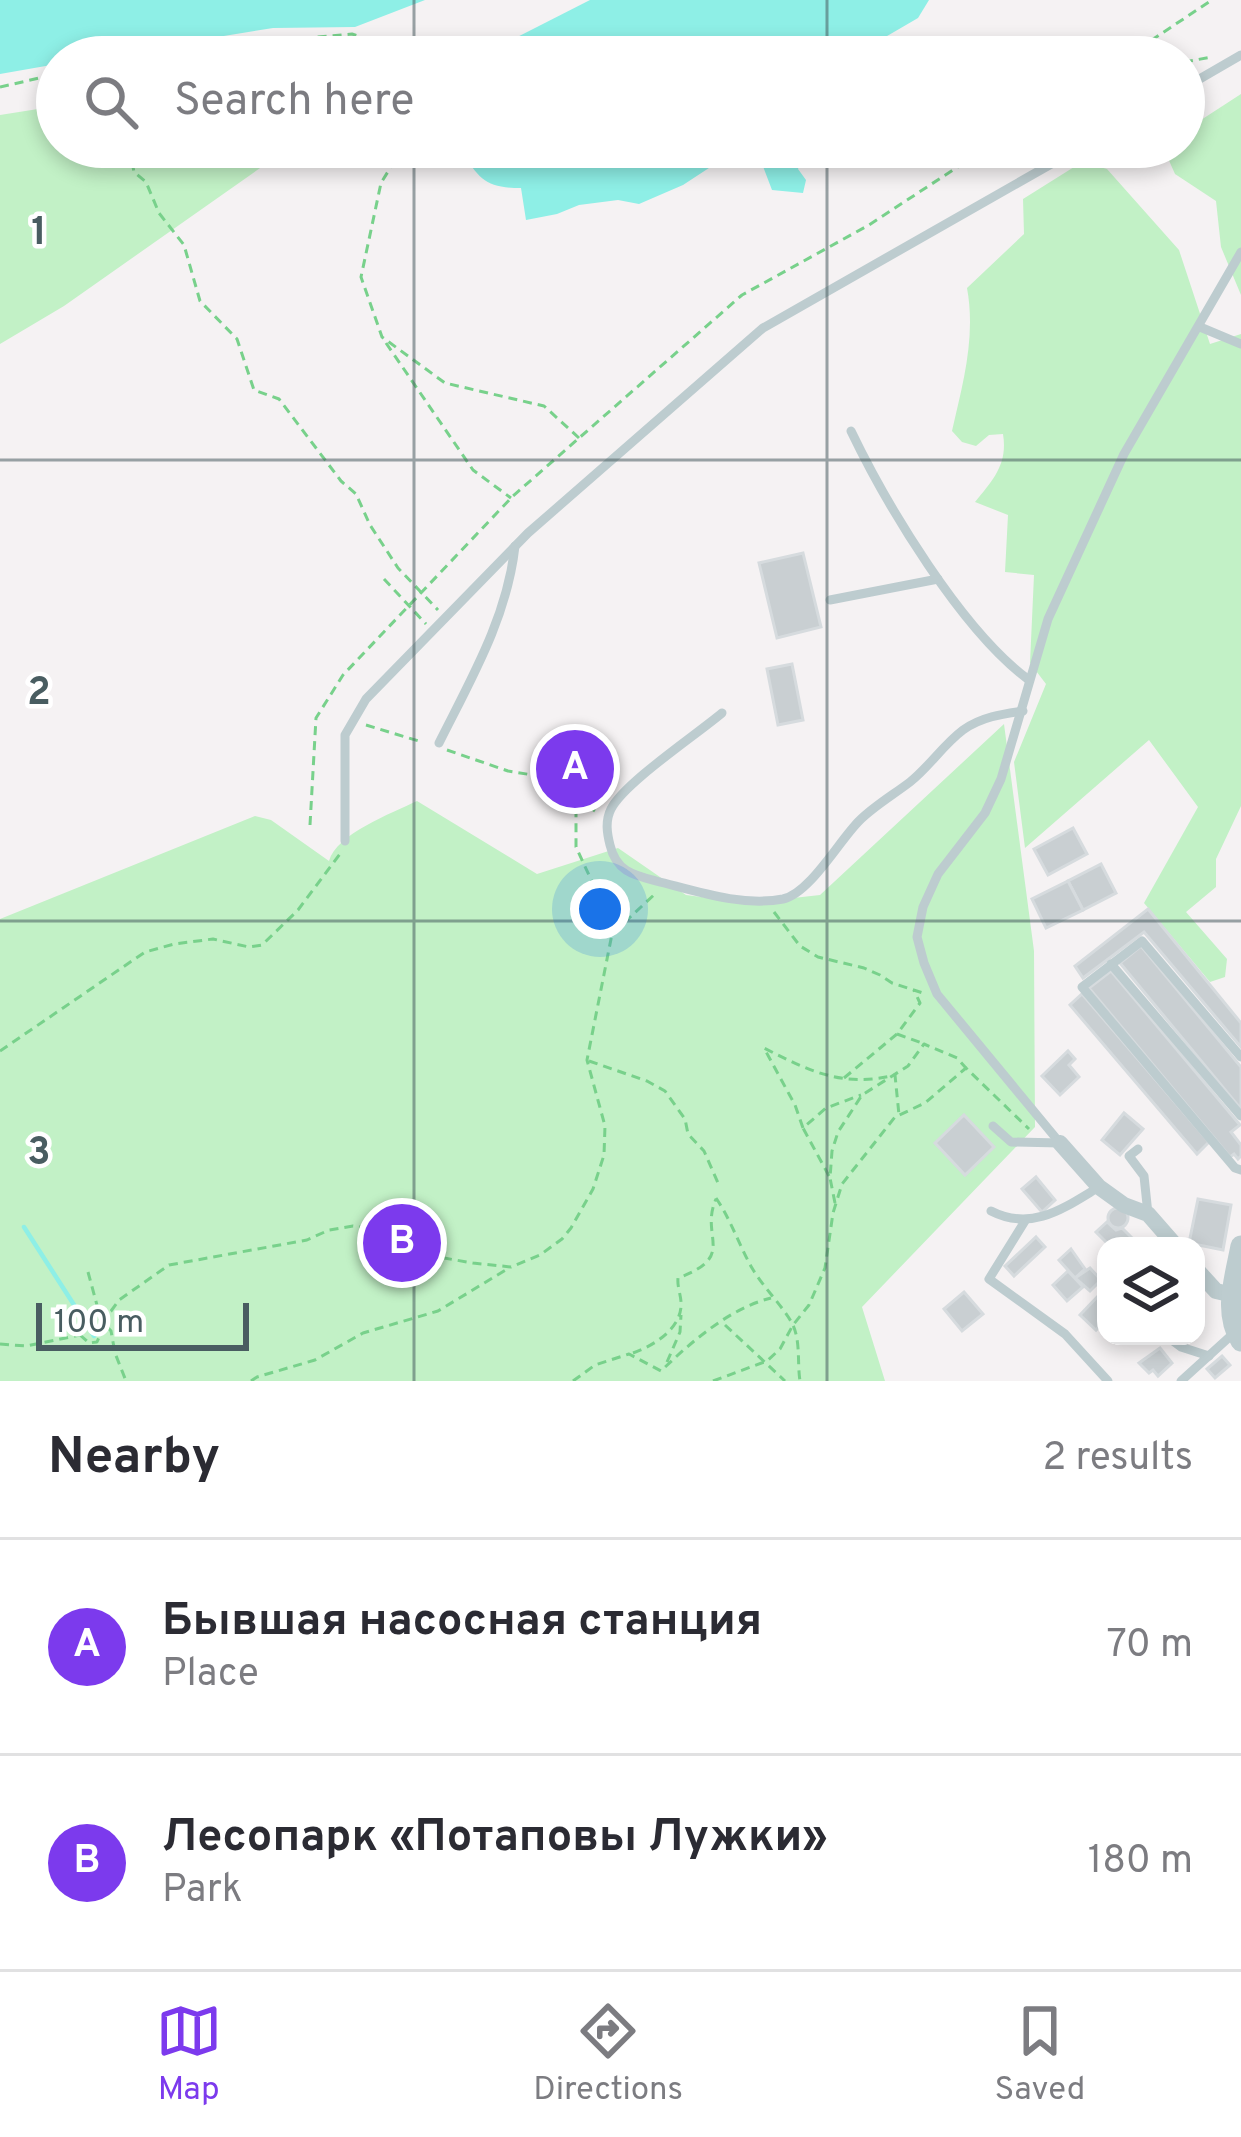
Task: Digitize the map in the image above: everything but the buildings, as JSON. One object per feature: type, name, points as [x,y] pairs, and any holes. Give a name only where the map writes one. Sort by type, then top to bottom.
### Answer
[{"type":"street","points":[[1052,1143],[1099,1187],[1124,1205],[1148,1214],[1168,1237]]},
{"type":"street","points":[[1238,1336],[1232,1322],[1241,1246]]},
{"type":"street","points":[[1205,1279],[1216,1291],[1233,1295]]},
{"type":"lane","points":[[1205,76],[1241,56]]},
{"type":"lane","points":[[345,841],[345,735],[365,700],[515,546],[763,328],[1045,168]]},
{"type":"lane","points":[[1052,1143],[937,994],[917,937],[923,908],[938,874],[985,813],[1001,779],[1048,619],[1124,454],[1241,252]]},
{"type":"lane","points":[[1200,327],[1241,344]]},
{"type":"lane","points":[[851,430],[872,476],[938,579],[1009,666],[1029,680]]},
{"type":"lane","points":[[440,745],[493,637],[515,546]]},
{"type":"lane","points":[[830,600],[938,579]]},
{"type":"lane","points":[[722,713],[612,806],[607,819],[612,854],[618,867],[632,875],[736,899],[769,900],[789,898],[857,822],[912,780],[963,730],[992,716],[1023,710]]},
{"type":"lane","points":[[1241,1057],[1142,941],[1082,987],[1234,1168],[1241,1170]]},
{"type":"lane","points":[[1112,964],[1241,1116]]},
{"type":"lane","points":[[993,1126],[1011,1142],[1052,1143]]},
{"type":"lane","points":[[1138,1149],[1129,1156],[1144,1176],[1148,1214]]},
{"type":"lane","points":[[991,1211],[1025,1221],[1058,1212],[1099,1187]]},
{"type":"lane","points":[[1025,1221],[989,1279],[1065,1334],[1108,1381]]},
{"type":"lane","points":[[1185,1380],[1238,1336]]},
{"type":"lane","points":[[1178,1345],[1209,1356]]},
{"type":"path","points":[[1158,36],[1212,0]]},
{"type":"path","points":[[0,88],[36,79]]},
{"type":"path","points":[[133,168],[184,245],[200,301],[237,339],[254,390],[280,399],[340,481],[356,494],[398,568],[445,617]]},
{"type":"path","points":[[391,168],[381,184],[361,277],[382,337],[473,470],[511,498]]},
{"type":"path","points":[[310,825],[316,718],[343,675],[511,498],[742,295],[868,225],[956,168]]},
{"type":"path","points":[[382,337],[445,383],[544,406],[579,438]]},
{"type":"path","points":[[384,578],[431,629]]},
{"type":"path","points":[[353,721],[422,742]]},
{"type":"path","points":[[440,745],[508,771],[550,778],[607,819]]},
{"type":"path","points":[[576,799],[577,847],[600,899],[630,916]]},
{"type":"path","points":[[0,1052],[145,952],[213,939],[262,945],[298,910],[345,841]]},
{"type":"path","points":[[251,1381],[315,1360],[362,1333],[438,1311],[562,1239],[593,1189],[604,1155],[605,1126],[587,1060],[613,934],[666,884]]},
{"type":"path","points":[[769,900],[800,946],[818,957],[937,994]]},
{"type":"path","points":[[842,1079],[897,1034],[920,1004],[914,989]]},
{"type":"path","points":[[897,1034],[957,1058],[1052,1143]]},
{"type":"path","points":[[803,1128],[826,1108],[895,1076],[924,1044]]},
{"type":"path","points":[[836,1204],[830,1178],[764,1048],[809,1070],[842,1079],[869,1082],[895,1076]]},
{"type":"path","points":[[587,1060],[664,1091],[685,1119],[688,1135],[704,1151],[718,1183]]},
{"type":"path","points":[[713,1381],[767,1361],[781,1349],[809,1305],[825,1268],[842,1184],[895,1117],[925,1103],[966,1068]]},
{"type":"path","points":[[895,1076],[899,1114]]},
{"type":"path","points":[[830,1178],[838,1132],[862,1095]]},
{"type":"path","points":[[662,1370],[680,1332],[678,1278],[710,1261],[716,1198],[748,1261],[793,1325],[800,1381]]},
{"type":"path","points":[[0,1344],[26,1346],[80,1335],[118,1300],[169,1265],[307,1240],[353,1226],[376,1229],[438,1257],[511,1267]]},
{"type":"path","points":[[80,1335],[89,1343],[98,1342],[100,1335],[88,1272]]},
{"type":"path","points":[[662,1370],[678,1353],[749,1303],[771,1298]]},
{"type":"path","points":[[573,1381],[595,1365],[652,1346],[677,1322],[682,1303]]},
{"type":"path","points":[[99,1322],[111,1330],[126,1381]]},
{"type":"path","points":[[722,1322],[785,1381]]},
{"type":"path","points":[[629,1354],[662,1370],[667,1381]]},
{"type":"green space","points":[[1241,94],[1241,295],[1221,247],[1216,201],[1172,168],[1205,168],[1205,117]]},
{"type":"green space","points":[[36,109],[36,168],[260,168],[64,306],[0,344],[0,115]]},
{"type":"green space","points":[[1072,168],[1107,169],[1179,250],[1210,344],[1241,334],[1241,806],[1216,859],[1216,887],[1186,912],[1227,959],[1225,977],[1210,982],[1144,903],[1198,807],[1149,740],[1025,848],[1014,762],[1046,684],[1030,663],[1034,575],[1005,572],[1008,515],[975,502],[1001,463],[1003,434],[989,435],[976,446],[962,442],[952,431],[969,342],[967,288],[1024,234],[1023,199]]},
{"type":"green space","points":[[1004,724],[1034,951],[1035,1127],[862,1307],[885,1381],[0,1381],[0,919],[255,816],[271,820],[329,861],[353,833],[417,801],[537,874],[618,848],[686,895],[748,903],[820,895]]},
{"type":"water","points":[[0,0],[425,0],[355,27],[273,28],[224,36],[36,36],[36,68],[0,74]]},
{"type":"water","points":[[590,0],[929,0],[918,18],[887,36],[519,36]]},
{"type":"water","points":[[474,168],[709,168],[639,204],[618,200],[579,205],[526,220],[521,188],[500,186]]},
{"type":"water","points":[[764,168],[798,168],[806,180],[803,193],[772,190]]},
{"type":"waterway","points":[[24,1227],[94,1336]]},
{"type":"place","name":"Бывшая насосная станция","points":[[575,769]]},
{"type":"place","name":"Лесопарк «Потаповы Лужки»","points":[[402,1243]]}]
